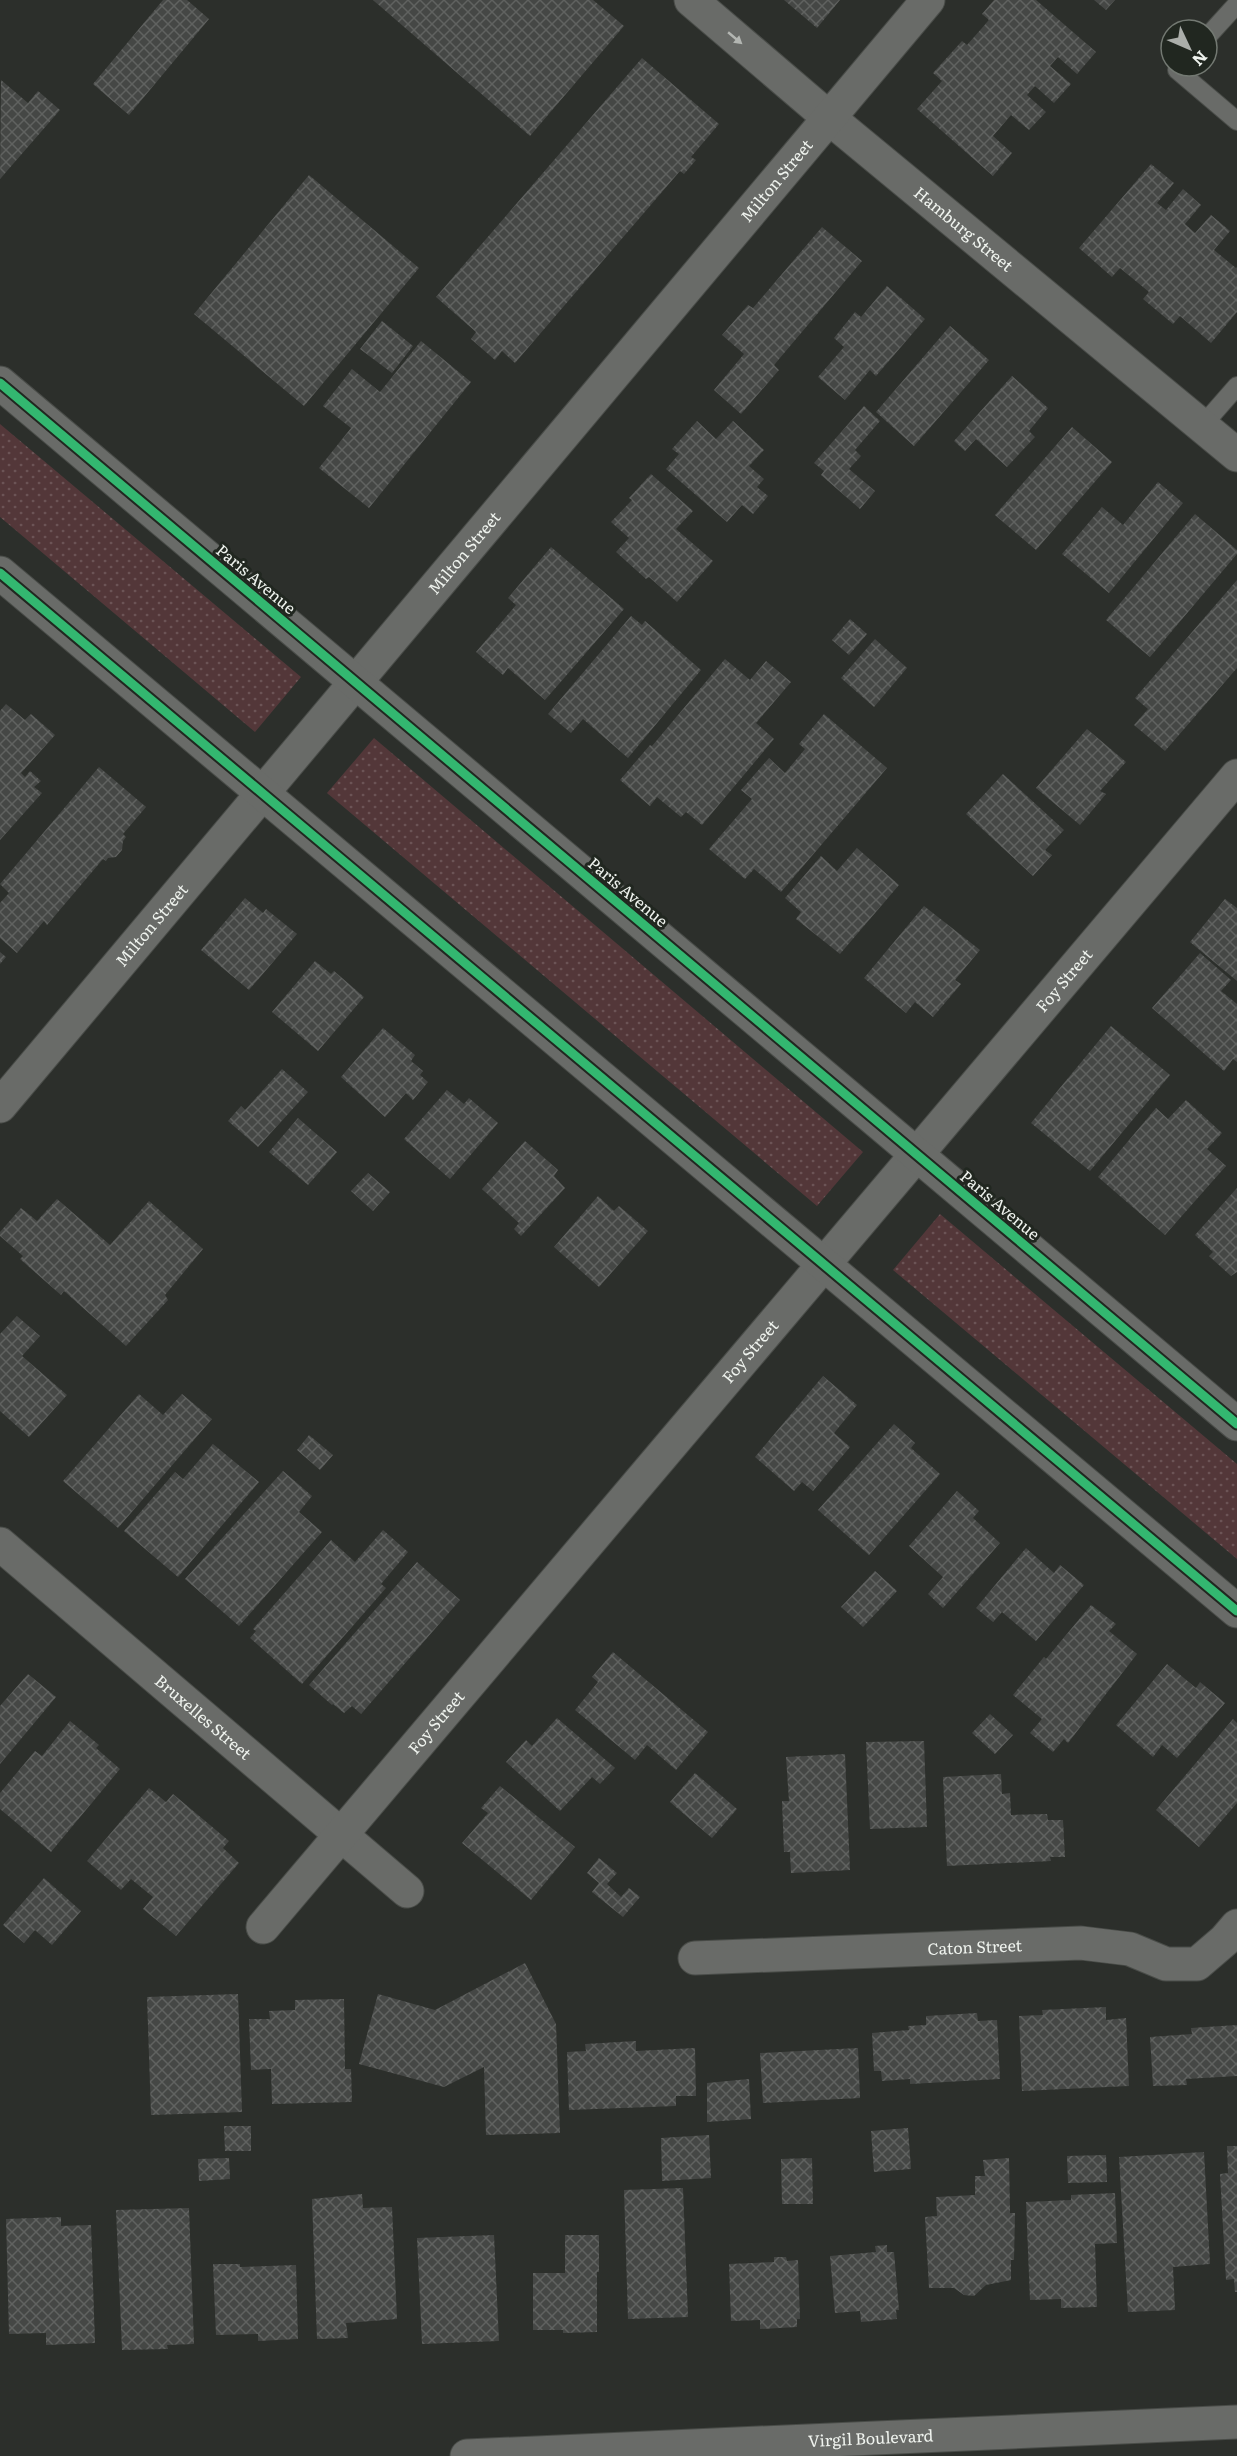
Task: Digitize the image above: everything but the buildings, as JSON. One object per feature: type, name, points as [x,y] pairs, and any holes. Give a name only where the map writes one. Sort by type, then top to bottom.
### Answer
[{"type":"street","name":"Hamburg Street","points":[[691,0],[828,117],[1237,455]]},
{"type":"street","name":"Milton Street","points":[[0,1106],[928,0]]},
{"type":"street","name":"Paris Avenue","points":[[0,383],[1237,1424]]},
{"type":"street","points":[[0,573],[1237,1611]]},
{"type":"street","name":"Foy Street","points":[[263,1927],[1237,776]]},
{"type":"street","name":"Bruxelles Street","points":[[0,1544],[407,1891]]},
{"type":"street","name":"Caton Street","points":[[695,1958],[1081,1943],[1130,1949],[1167,1964],[1197,1964],[1225,1940],[1237,1926]]},
{"type":"street","name":"Virgil Boulevard","points":[[467,2456],[1237,2422]]},
{"type":"lane","points":[[1219,23],[1237,3]]},
{"type":"lane","points":[[1186,78],[1237,121]]},
{"type":"lane","points":[[1202,426],[1237,386]]},
{"type":"shaded area","points":[[0,424],[301,677],[255,732],[0,517]]},
{"type":"shaded area","points":[[374,738],[863,1152],[817,1206],[327,793]]},
{"type":"shaded area","points":[[940,1214],[1237,1464],[1237,1559],[893,1270]]},
{"type":"cycle path","points":[[0,383],[1237,1424]]},
{"type":"cycle path","points":[[0,573],[1237,1611]]}]
